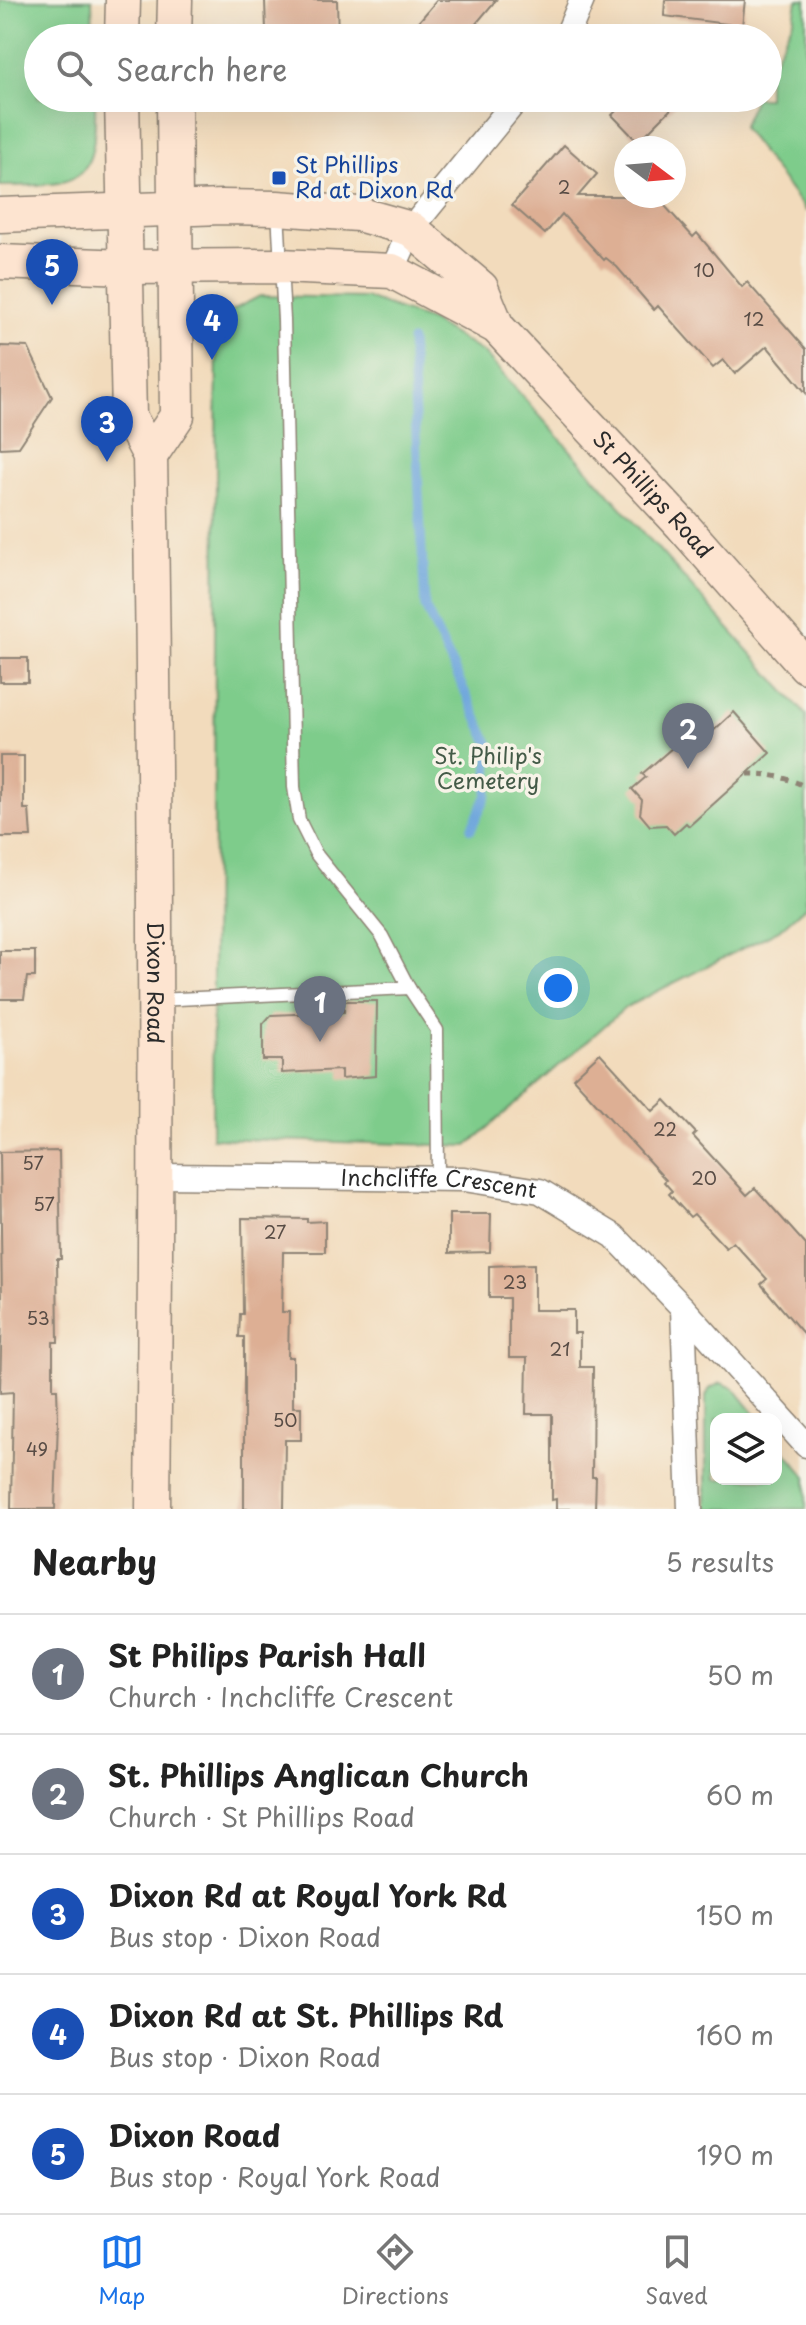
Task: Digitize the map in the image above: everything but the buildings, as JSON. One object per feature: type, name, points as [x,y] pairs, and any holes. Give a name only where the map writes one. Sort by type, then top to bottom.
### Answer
[{"type":"main road","points":[[122,24],[123,0]]},
{"type":"main road","points":[[174,24],[175,0]]},
{"type":"main road","name":"Dixon Road","points":[[122,112],[129,416],[150,456],[157,1176],[153,1509]]},
{"type":"main road","points":[[150,456],[177,416],[174,112]]},
{"type":"main road","name":"St Phillips Road","points":[[0,215],[277,208],[358,214],[411,229],[481,288],[497,327]]},
{"type":"main road","name":"St Phillips Road","points":[[0,262],[126,267],[280,266],[392,271],[497,327],[682,525],[806,666]]},
{"type":"street","points":[[572,24],[582,0]]},
{"type":"street","points":[[392,271],[411,229],[507,112]]},
{"type":"street","name":"Inchcliffe Crescent","points":[[157,1176],[464,1179],[540,1191],[614,1236],[806,1445]]},
{"type":"street","points":[[683,1308],[690,1509]]},
{"type":"lane","points":[[277,208],[284,320],[294,787],[299,820],[316,854],[382,936],[409,988],[437,1030],[438,1179]]},
{"type":"lane","points":[[156,1000],[409,988]]},
{"type":"path","points":[[748,774],[767,774],[806,787]]},
{"type":"green space","points":[[0,0],[92,0],[93,24],[24,24],[24,112],[95,112],[92,149],[87,164],[79,175],[66,181],[0,186]]},
{"type":"green space","points":[[797,0],[806,0],[806,211],[742,127],[749,112],[782,112],[782,43],[794,19]]},
{"type":"green space","name":"St. Philip's Cemetery","points":[[260,296],[367,298],[431,321],[484,353],[806,715],[806,906],[779,930],[626,1007],[467,1146],[212,1138],[217,318]]},
{"type":"green space","points":[[721,1383],[734,1388],[754,1413],[710,1413],[710,1485],[782,1485],[782,1447],[806,1476],[806,1509],[706,1509],[706,1396],[710,1388]]},
{"type":"waterway","points":[[411,341],[425,607],[490,745],[487,795],[471,829]]},
{"type":"place","name":"St Phillips Rd at Dixon Rd","points":[[279,178]]},
{"type":"place","name":"Dixon Road","points":[[52,305]]},
{"type":"place","name":"Dixon Rd at St. Phillips Rd","points":[[212,360]]},
{"type":"place","name":"Dixon Rd at Royal York Rd","points":[[107,462]]},
{"type":"place","name":"St. Phillips Anglican Church","points":[[688,769]]},
{"type":"place","name":"St Philips Parish Hall","points":[[320,1042]]}]
